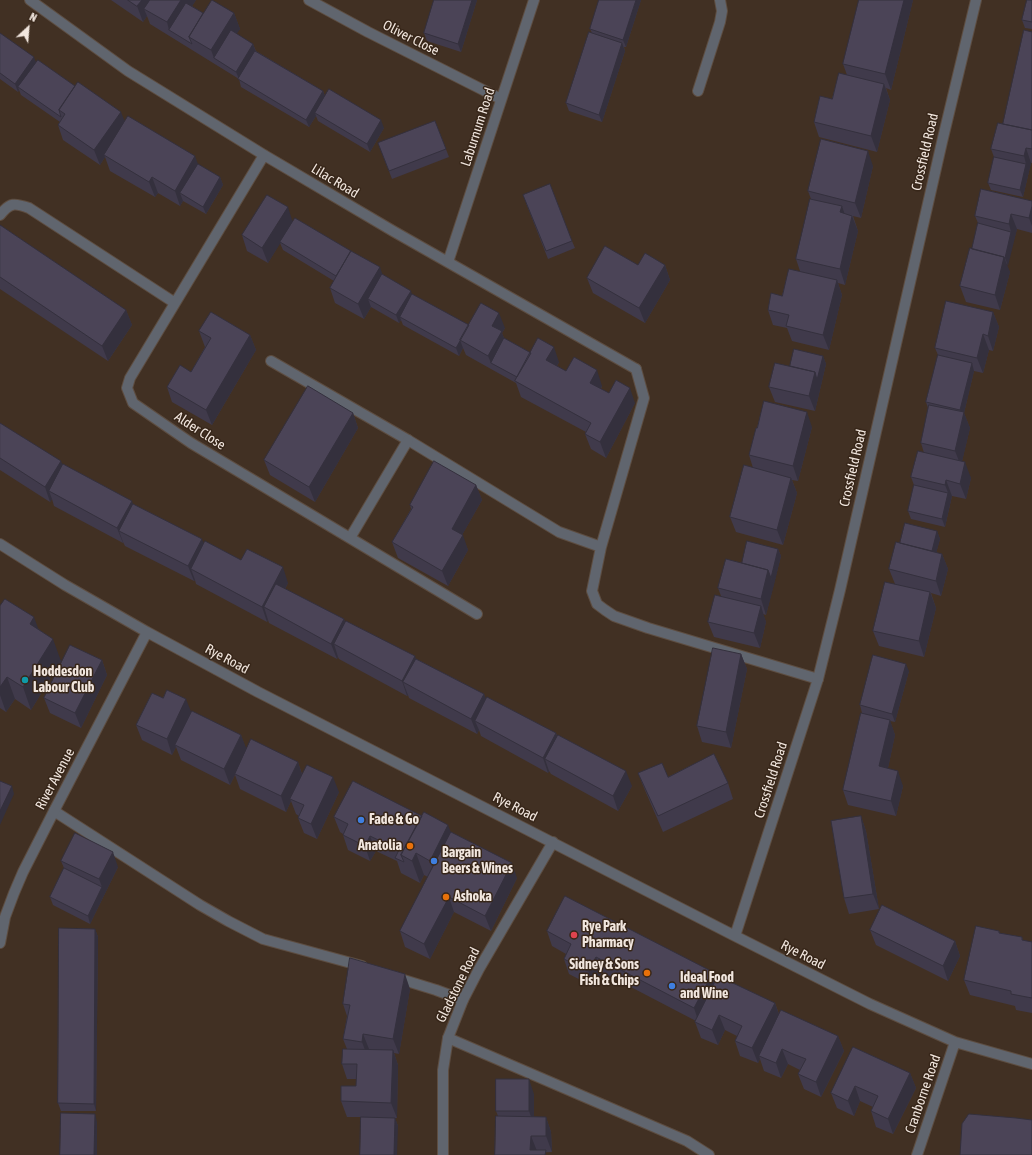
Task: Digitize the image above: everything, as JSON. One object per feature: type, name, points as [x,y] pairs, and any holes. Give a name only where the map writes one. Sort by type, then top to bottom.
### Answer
[{"type":"street","name":"Lilac Road","points":[[30,0],[128,71],[264,155],[636,369],[644,398],[601,547]]},
{"type":"street","name":"Oliver Close","points":[[309,0],[368,32],[501,99]]},
{"type":"street","name":"Laburnum Road","points":[[448,262],[534,0]]},
{"type":"street","points":[[698,91],[720,22],[722,12],[720,0]]},
{"type":"street","name":"Crossfield Road","points":[[735,936],[818,679],[842,582],[942,142],[976,0]]},
{"type":"street","name":"Alder Close","points":[[264,155],[130,378],[127,388],[133,403],[191,443],[477,614]]},
{"type":"street","points":[[0,215],[10,204],[19,204],[29,208],[175,303]]},
{"type":"street","points":[[271,360],[408,440],[559,532],[601,547],[592,590],[597,604],[614,616],[648,628],[818,679]]},
{"type":"street","points":[[350,538],[408,440]]},
{"type":"street","name":"Rye Road","points":[[0,544],[65,585],[258,692],[735,936],[864,1000],[955,1042],[1032,1064]]},
{"type":"street","name":"River Avenue","points":[[0,943],[5,917],[14,892],[54,811],[148,632]]},
{"type":"street","points":[[54,811],[200,905],[263,939],[370,969]]},
{"type":"street","name":"Gladstone Road","points":[[443,1155],[443,1070],[448,1038],[463,1000],[479,969],[553,842]]},
{"type":"street","points":[[384,974],[463,1000]]},
{"type":"street","points":[[448,1038],[687,1141],[709,1155]]},
{"type":"street","name":"Cranborne Road","points":[[917,1155],[955,1042]]},
{"type":"building","points":[[128,0],[142,0],[137,6]]},
{"type":"building","points":[[150,0],[181,0],[167,22],[144,9]]},
{"type":"building","points":[[212,0],[234,13],[211,50],[189,37]]},
{"type":"building","points":[[434,0],[472,0],[458,44],[424,33]]},
{"type":"building","points":[[599,0],[636,0],[623,40],[590,29]]},
{"type":"building","points":[[859,0],[904,0],[885,74],[843,64]]},
{"type":"building","points":[[1027,0],[1032,0],[1032,22],[1022,20]]},
{"type":"building","points":[[186,3],[203,13],[189,37],[192,44],[169,30]]},
{"type":"building","points":[[231,30],[253,44],[236,72],[214,58]]},
{"type":"building","points":[[1024,30],[1032,32],[1032,130],[1003,124]]},
{"type":"building","points":[[589,32],[622,43],[599,115],[566,103]]},
{"type":"building","points":[[0,33],[34,57],[15,84],[0,73]]},
{"type":"building","points":[[255,51],[323,91],[306,120],[238,79]]},
{"type":"building","points":[[38,60],[75,86],[59,110],[61,117],[18,87]]},
{"type":"building","points":[[839,73],[884,84],[871,136],[814,122],[820,96],[832,99]]},
{"type":"building","points":[[78,82],[121,112],[94,150],[58,125],[65,114],[59,110]]},
{"type":"building","points":[[329,89],[381,120],[367,144],[315,113]]},
{"type":"building","points":[[128,116],[195,156],[175,191],[152,177],[149,182],[104,155]]},
{"type":"building","points":[[435,121],[446,149],[389,171],[378,143]]},
{"type":"building","points":[[998,123],[1032,130],[1032,149],[1026,148],[1024,156],[991,149]]},
{"type":"building","points":[[821,139],[868,151],[855,203],[808,191]]},
{"type":"building","points":[[994,157],[1026,164],[1020,190],[988,183]]},
{"type":"building","points":[[198,164],[220,177],[203,207],[180,193]]},
{"type":"building","points":[[550,184],[572,241],[546,251],[523,195]]},
{"type":"building","points":[[981,189],[1032,201],[1029,218],[1011,214],[1009,224],[975,216]]},
{"type":"building","points":[[267,195],[288,207],[262,248],[242,235]]},
{"type":"building","points":[[810,199],[842,206],[840,212],[852,216],[840,269],[796,259]]},
{"type":"building","points":[[295,218],[351,251],[336,276],[280,242]]},
{"type":"building","points":[[978,223],[1011,232],[1005,258],[972,249]]},
{"type":"building","points":[[0,225],[126,310],[102,346],[0,277]]},
{"type":"building","points":[[605,246],[638,265],[645,253],[665,265],[639,308],[587,278]]},
{"type":"building","points":[[970,248],[1004,257],[995,295],[960,286]]},
{"type":"building","points":[[351,251],[380,267],[358,304],[330,288]]},
{"type":"building","points":[[789,269],[837,280],[823,335],[786,326],[789,315],[768,310],[771,293],[782,296]]},
{"type":"building","points":[[382,274],[411,291],[396,315],[368,299]]},
{"type":"building","points":[[412,294],[469,325],[456,348],[400,317]]},
{"type":"building","points":[[946,301],[993,312],[988,336],[983,334],[977,358],[935,348]]},
{"type":"building","points":[[481,303],[499,313],[492,326],[502,331],[488,356],[460,340]]},
{"type":"building","points":[[211,312],[250,335],[206,410],[167,387],[180,365],[191,372],[211,338],[199,331]]},
{"type":"building","points":[[504,338],[531,353],[517,377],[491,363]]},
{"type":"building","points":[[538,338],[554,347],[546,360],[566,371],[574,357],[597,370],[590,383],[609,393],[616,380],[630,388],[600,442],[585,434],[591,423],[515,381]]},
{"type":"building","points":[[794,349],[823,356],[817,380],[815,372],[790,366]]},
{"type":"building","points":[[938,355],[972,363],[960,410],[926,402]]},
{"type":"building","points":[[775,363],[815,372],[809,396],[769,387]]},
{"type":"building","points":[[308,386],[353,413],[309,487],[264,460]]},
{"type":"building","points":[[764,401],[807,412],[793,466],[749,455]]},
{"type":"building","points":[[929,405],[964,412],[955,451],[921,443]]},
{"type":"building","points":[[0,423],[61,461],[45,487],[0,458]]},
{"type":"building","points":[[918,451],[965,462],[960,484],[946,480],[945,485],[911,477]]},
{"type":"building","points":[[434,461],[476,485],[452,529],[463,535],[442,571],[392,542],[413,507],[410,505]]},
{"type":"building","points":[[63,464],[132,501],[117,528],[49,491]]},
{"type":"building","points":[[744,465],[791,478],[777,530],[730,517]]},
{"type":"building","points":[[914,485],[948,493],[942,519],[908,511]]},
{"type":"building","points":[[133,504],[202,539],[188,566],[119,531]]},
{"type":"building","points":[[905,523],[937,531],[932,551],[900,543]]},
{"type":"building","points":[[205,541],[241,560],[247,549],[283,567],[262,607],[191,569]]},
{"type":"building","points":[[747,541],[778,549],[771,578],[768,570],[742,563]]},
{"type":"building","points":[[896,542],[942,554],[936,581],[889,569]]},
{"type":"building","points":[[726,559],[768,570],[761,599],[718,588]]},
{"type":"building","points":[[885,582],[930,592],[919,641],[873,631]]},
{"type":"building","points":[[276,584],[344,619],[331,644],[264,607]]},
{"type":"building","points":[[715,595],[761,606],[754,633],[708,622]]},
{"type":"building","points":[[5,599],[34,617],[30,624],[53,639],[23,687],[7,677],[0,687],[0,606]]},
{"type":"building","points":[[346,621],[415,656],[402,681],[334,644]]},
{"type":"building","points":[[70,645],[102,660],[75,713],[44,698]]},
{"type":"building","points":[[713,648],[741,654],[726,732],[697,726]]},
{"type":"building","points":[[873,655],[906,664],[892,714],[860,705]]},
{"type":"building","points":[[416,659],[484,694],[471,719],[403,682]]},
{"type":"building","points":[[167,690],[186,699],[167,739],[136,725],[152,693],[163,698]]},
{"type":"building","points":[[487,697],[556,733],[543,758],[475,721]]},
{"type":"building","points":[[192,711],[241,735],[224,769],[175,745]]},
{"type":"building","points":[[861,713],[890,720],[879,766],[898,771],[891,801],[843,790]]},
{"type":"building","points":[[558,735],[626,771],[613,796],[545,759]]},
{"type":"building","points":[[251,739],[298,762],[281,796],[235,774]]},
{"type":"building","points":[[714,754],[728,783],[658,816],[638,773],[662,763],[668,777]]},
{"type":"building","points":[[307,765],[333,777],[311,824],[298,818],[304,805],[290,799]]},
{"type":"building","points":[[0,781],[12,786],[0,811]]},
{"type":"building","points":[[353,781],[422,816],[401,855],[404,862],[395,858],[399,850],[370,836],[365,846],[343,835],[348,824],[334,817]]},
{"type":"building","points":[[424,812],[448,825],[430,861],[416,853],[412,861],[401,855]]},
{"type":"building","points":[[861,816],[873,894],[844,898],[831,821]]},
{"type":"building","points":[[451,832],[512,863],[485,916],[449,897],[424,944],[400,931]]},
{"type":"building","points":[[75,833],[113,852],[99,879],[61,861]]},
{"type":"building","points":[[64,868],[102,887],[88,916],[50,897]]},
{"type":"building","points":[[565,896],[713,972],[694,1008],[596,957],[588,971],[564,959],[571,944],[547,931]]},
{"type":"building","points":[[882,905],[955,941],[943,966],[870,930]]},
{"type":"building","points":[[976,926],[999,931],[999,933],[1022,937],[1022,940],[1032,942],[1032,998],[1011,994],[1011,991],[964,980]]},
{"type":"building","points":[[59,928],[95,929],[94,1104],[58,1103]]},
{"type":"building","points":[[350,958],[405,974],[393,1039],[363,1034],[362,1042],[343,1039],[350,1005],[343,1004]]},
{"type":"building","points":[[718,976],[775,1003],[752,1048],[735,1041],[742,1026],[719,1015],[712,1030],[695,1022]]},
{"type":"building","points":[[781,1010],[838,1036],[816,1082],[798,1074],[806,1059],[782,1049],[776,1063],[759,1056]]},
{"type":"building","points":[[853,1047],[910,1073],[888,1119],[871,1111],[878,1096],[855,1086],[848,1101],[831,1093]]},
{"type":"building","points":[[343,1049],[393,1050],[391,1103],[341,1101],[341,1086],[356,1086],[357,1064],[342,1064]]},
{"type":"building","points":[[496,1079],[529,1079],[529,1111],[496,1111]]},
{"type":"building","points":[[61,1113],[95,1114],[94,1155],[60,1155]]},
{"type":"building","points":[[969,1114],[1032,1120],[1032,1155],[960,1155],[962,1124]]},
{"type":"building","points":[[496,1116],[546,1117],[546,1136],[531,1136],[530,1150],[546,1150],[545,1155],[495,1155]]},
{"type":"building","points":[[361,1117],[395,1118],[394,1155],[360,1155]]},
{"type":"place","name":"Hoddesdon Labour Club","points":[[25,680]]},
{"type":"place","name":"Fade & Go","points":[[361,820]]},
{"type":"place","name":"Anatolia","points":[[410,846]]},
{"type":"place","name":"Bargain Beers & Wines","points":[[434,861]]},
{"type":"place","name":"Ashoka","points":[[446,897]]},
{"type":"place","name":"Rye Park Pharmacy","points":[[574,935]]},
{"type":"place","name":"Sidney & Sons Fish & Chips","points":[[647,973]]},
{"type":"place","name":"Ideal Food and Wine","points":[[672,986]]}]
